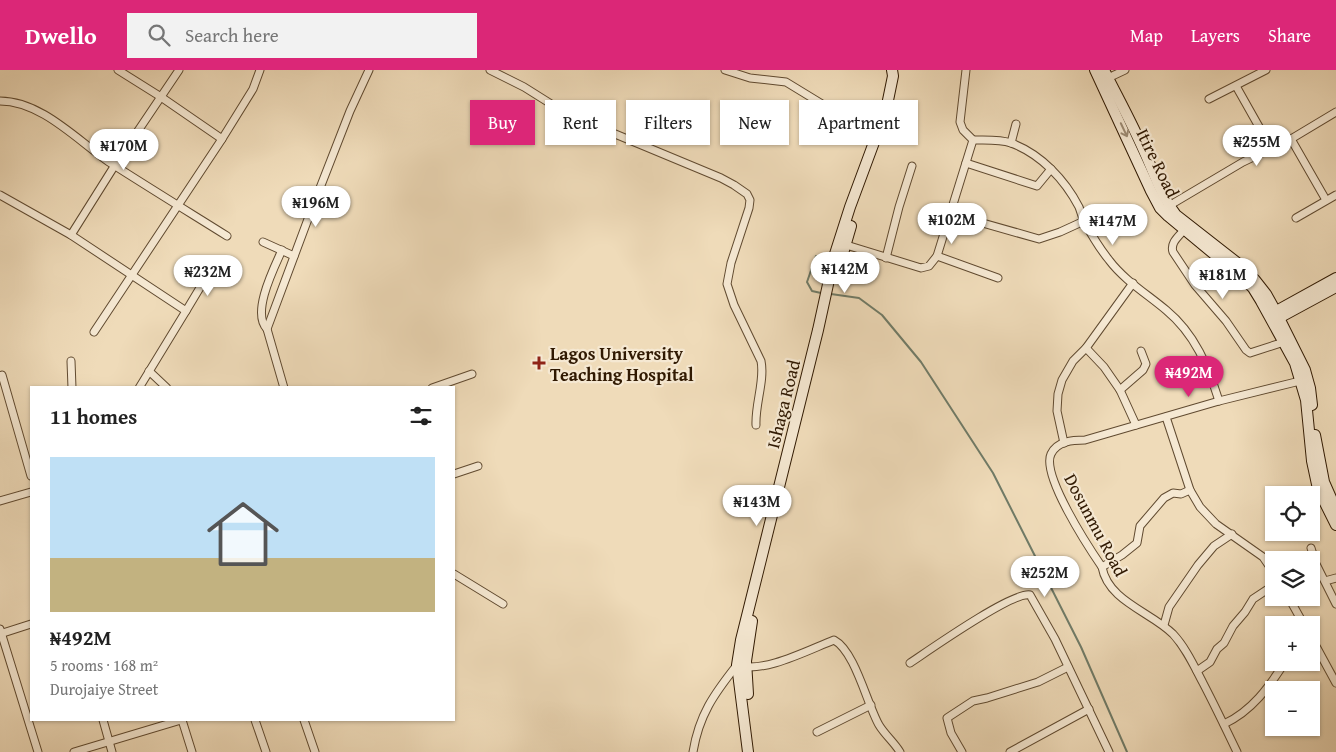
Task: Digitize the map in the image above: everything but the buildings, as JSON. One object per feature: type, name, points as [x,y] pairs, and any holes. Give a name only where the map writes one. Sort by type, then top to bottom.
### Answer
[{"type":"main road","name":"Ishaga Road","points":[[888,100],[893,76],[892,70]]},
{"type":"main road","name":"Ishaga Road","points":[[842,244],[893,97],[897,70]]},
{"type":"main road","name":"Itire Road","points":[[1096,70],[1150,191],[1184,230],[1246,281],[1274,317]]},
{"type":"main road","name":"Itire Road","points":[[1106,74],[1145,153],[1166,208],[1247,272],[1260,287],[1274,317]]},
{"type":"main road","name":"Ishaga Road","points":[[748,752],[741,666],[834,273],[862,173],[873,145]]},
{"type":"main road","points":[[1274,317],[1336,278]]},
{"type":"main road","points":[[1274,317],[1336,287]]},
{"type":"main road","points":[[1274,317],[1295,363],[1306,400],[1308,430],[1315,476],[1322,498],[1336,525]]},
{"type":"main road","points":[[1274,317],[1301,360],[1308,379],[1316,443],[1324,482],[1336,509]]},
{"type":"main road","name":"Ishaga Road","points":[[741,666],[752,752]]},
{"type":"street","points":[[118,70],[222,139]]},
{"type":"street","points":[[71,235],[115,165],[179,70]]},
{"type":"street","points":[[94,332],[133,276],[177,205],[222,139],[253,89],[260,70]]},
{"type":"street","points":[[267,329],[350,111],[369,70]]},
{"type":"street","points":[[490,70],[524,87],[567,114],[721,178],[747,194],[750,200],[749,208],[731,263],[727,284],[734,305],[761,361],[761,381],[757,399],[756,425]]},
{"type":"street","points":[[725,70],[750,78],[786,82],[816,100]]},
{"type":"street","points":[[966,70],[960,114],[963,130],[974,140],[1011,143],[1052,169],[1080,208],[1084,221],[1109,261],[1133,284],[1168,312],[1195,343],[1205,362],[1219,401]]},
{"type":"street","points":[[1106,74],[1125,70]]},
{"type":"street","points":[[1209,99],[1266,70]]},
{"type":"street","points":[[1236,86],[1271,148]]},
{"type":"street","points":[[0,101],[28,107],[39,113],[115,165],[226,236]]},
{"type":"street","points":[[1166,208],[1243,162],[1291,139],[1336,112]]},
{"type":"street","points":[[1011,143],[1016,124]]},
{"type":"street","points":[[1291,139],[1326,200]]},
{"type":"street","points":[[842,244],[921,268],[929,266],[937,256],[974,140]]},
{"type":"street","points":[[966,163],[1037,186],[1052,169]]},
{"type":"street","points":[[886,258],[912,166]]},
{"type":"street","points":[[1296,218],[1336,195]]},
{"type":"street","points":[[1,196],[71,235],[186,312]]},
{"type":"street","points":[[951,214],[1039,239],[1084,221]]},
{"type":"street","points":[[1184,230],[1173,242],[1173,252],[1195,286],[1226,321],[1246,350],[1250,353],[1256,352],[1284,342]]},
{"type":"street","points":[[264,242],[294,256]]},
{"type":"street","points":[[282,250],[262,302],[261,316],[267,329],[283,386]]},
{"type":"street","points":[[937,256],[998,278]]},
{"type":"street","points":[[140,386],[207,276]]},
{"type":"street","points":[[1133,284],[1086,348],[1069,367],[1062,380],[1058,394],[1057,411],[1064,443],[1085,440],[1219,401],[1300,381]]},
{"type":"street","points":[[1086,348],[1104,367],[1120,390],[1136,425]]},
{"type":"street","points":[[1120,390],[1143,370],[1146,358],[1142,351]]},
{"type":"street","points":[[71,361],[72,386]]},
{"type":"street","points":[[149,371],[165,386]]},
{"type":"street","points":[[438,386],[472,374]]},
{"type":"street","points":[[2,376],[30,473]]},
{"type":"street","points":[[1166,417],[1190,490],[1200,507],[1211,518],[1265,560]]},
{"type":"street","name":"Dosunmu Road","points":[[1064,443],[1055,448],[1050,458],[1049,463],[1055,486],[1102,567],[1103,574],[1110,586],[1120,595],[1164,625],[1180,642],[1197,671],[1237,752]]},
{"type":"street","points":[[455,474],[478,466]]},
{"type":"street","points":[[1102,567],[1137,543],[1140,526],[1164,498],[1172,493],[1181,494],[1190,490]]},
{"type":"street","points":[[0,501],[30,492]]},
{"type":"street","points":[[1164,625],[1169,606],[1198,565],[1214,546],[1232,534]]},
{"type":"street","points":[[1311,548],[1336,604]]},
{"type":"street","points":[[455,575],[503,604]]},
{"type":"street","points":[[1325,581],[1336,578]]},
{"type":"street","points":[[1197,671],[1210,662],[1217,649],[1224,643],[1233,626],[1253,599],[1265,591]]},
{"type":"street","points":[[910,663],[966,626],[1026,594],[1030,595],[1068,667],[1109,752]]},
{"type":"street","points":[[30,624],[0,632],[38,752]]},
{"type":"street","points":[[693,752],[698,729],[706,710],[718,690],[741,666],[789,658],[834,640],[840,643],[852,663],[880,727],[900,752]]},
{"type":"street","points":[[1320,656],[1336,683]]},
{"type":"street","points":[[961,752],[951,733],[947,718],[973,701],[1038,682],[1068,667]]},
{"type":"street","points":[[1224,724],[1234,720],[1257,701],[1279,671]]},
{"type":"street","points":[[817,732],[871,705]]},
{"type":"street","points":[[1010,752],[1089,709]]},
{"type":"street","points":[[103,721],[112,752]]},
{"type":"street","points":[[74,752],[177,721]]},
{"type":"street","points":[[180,721],[192,752]]},
{"type":"street","points":[[255,721],[266,752]]},
{"type":"street","points":[[304,721],[315,752]]},
{"type":"waterway","points":[[816,256],[807,282],[812,291],[821,293]]},
{"type":"waterway","points":[[831,294],[859,298],[882,315],[921,362],[993,473],[1081,647],[1127,752]]},
{"type":"place","name":"Lagos University Teaching Hospital","points":[[539,363]]}]
